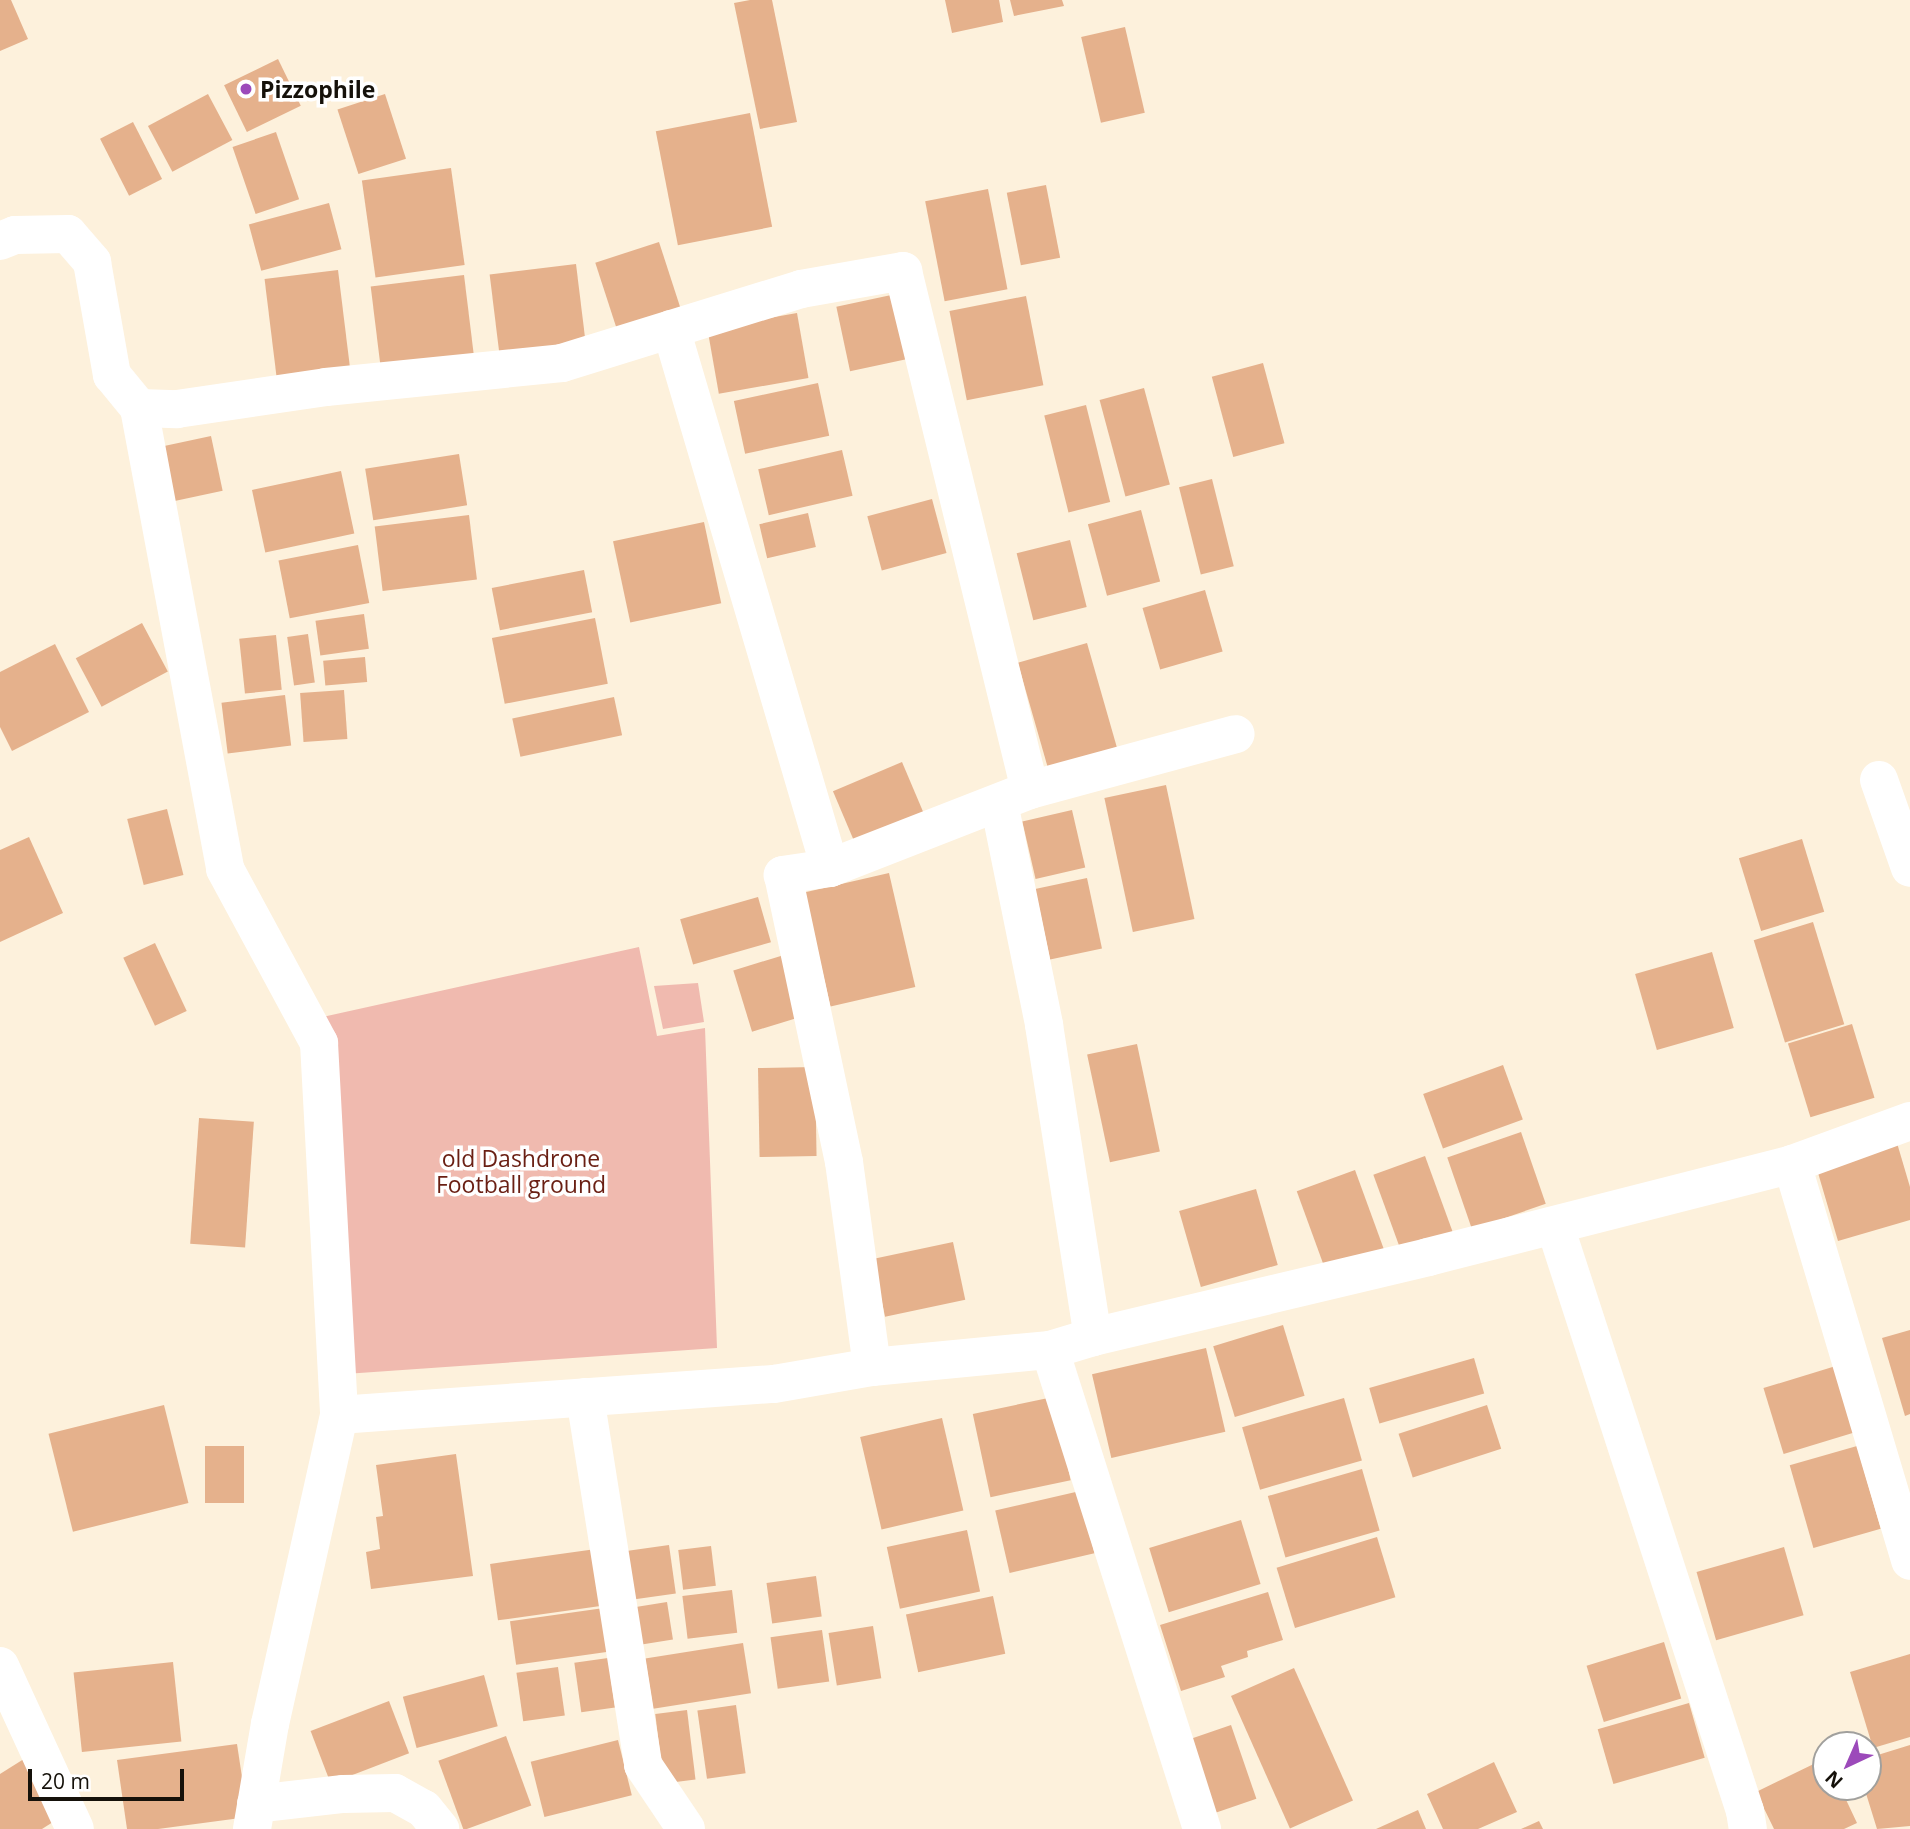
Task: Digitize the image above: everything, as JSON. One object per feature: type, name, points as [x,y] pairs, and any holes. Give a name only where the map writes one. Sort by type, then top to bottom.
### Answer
[{"type":"street","points":[[0,242],[15,235],[68,234],[92,262],[112,374],[139,408],[225,869],[318,1043],[339,1415],[270,1724],[254,1816],[343,1794],[395,1793],[424,1809],[440,1829]]},
{"type":"street","points":[[139,408],[177,409],[326,387],[562,363],[801,289],[902,271],[1015,796],[1044,1025],[1093,1336]]},
{"type":"street","points":[[671,329],[830,868]]},
{"type":"street","points":[[872,1367],[844,1162],[783,875],[830,868],[1015,796],[1236,734]]},
{"type":"street","points":[[1879,780],[1910,868]]},
{"type":"street","points":[[339,1415],[774,1384],[872,1367],[1050,1350],[1093,1336],[1555,1226],[1792,1164],[1910,1121]]},
{"type":"street","points":[[1792,1164],[1910,1561]]},
{"type":"street","points":[[1555,1226],[1745,1811],[1748,1829]]},
{"type":"street","points":[[1050,1350],[1202,1829]]},
{"type":"street","points":[[585,1397],[643,1765],[686,1829]]},
{"type":"street","points":[[0,1666],[75,1829]]},
{"type":"green space","name":"old Dashdrone Football ground","points":[[639,947],[657,1036],[705,1028],[717,1348],[345,1374],[318,1018]]},
{"type":"green space","points":[[698,983],[704,1022],[663,1029],[654,986]]},
{"type":"building","points":[[0,0],[11,0],[28,39],[0,51]]},
{"type":"building","points":[[772,0],[797,122],[760,129],[734,3]]},
{"type":"building","points":[[945,0],[999,0],[1003,22],[952,33]]},
{"type":"building","points":[[1010,0],[1062,0],[1064,6],[1014,16]]},
{"type":"building","points":[[1125,27],[1145,113],[1101,123],[1081,37]]},
{"type":"building","points":[[278,59],[301,106],[247,132],[224,85]]},
{"type":"building","points":[[208,94],[232,140],[172,172],[148,126]]},
{"type":"building","points":[[385,94],[406,159],[358,174],[337,109]]},
{"type":"building","points":[[750,113],[772,227],[678,245],[656,131]]},
{"type":"building","points":[[133,122],[162,179],[129,196],[100,139]]},
{"type":"building","points":[[276,132],[299,199],[256,214],[233,147]]},
{"type":"building","points":[[451,168],[465,265],[376,278],[362,181]]},
{"type":"building","points":[[1046,185],[1060,258],[1021,265],[1007,193]]},
{"type":"building","points":[[988,189],[1007,289],[945,301],[925,201]]},
{"type":"building","points":[[329,203],[341,249],[261,271],[249,224]]},
{"type":"building","points":[[659,242],[681,310],[618,331],[595,263]]},
{"type":"building","points":[[576,264],[586,342],[499,353],[490,275]]},
{"type":"building","points":[[338,270],[350,370],[277,379],[265,279]]},
{"type":"building","points":[[464,275],[474,357],[381,369],[371,286]]},
{"type":"building","points":[[896,294],[910,359],[850,371],[836,307]]},
{"type":"building","points":[[1026,296],[1043,385],[967,400],[949,311]]},
{"type":"building","points":[[797,313],[808,378],[719,394],[707,329]]},
{"type":"building","points":[[1263,363],[1284,443],[1233,457],[1212,377]]},
{"type":"building","points":[[818,383],[829,436],[745,454],[734,401]]},
{"type":"building","points":[[1144,388],[1170,485],[1125,496],[1100,400]]},
{"type":"building","points":[[1086,405],[1110,502],[1068,512],[1044,415]]},
{"type":"building","points":[[211,436],[223,491],[169,502],[157,447]]},
{"type":"building","points":[[842,450],[853,496],[769,515],[758,469]]},
{"type":"building","points":[[459,454],[467,505],[373,520],[365,469]]},
{"type":"building","points":[[341,471],[354,534],[265,553],[252,490]]},
{"type":"building","points":[[1212,479],[1234,566],[1201,575],[1179,487]]},
{"type":"building","points":[[932,499],[946,553],[882,570],[867,516]]},
{"type":"building","points":[[1141,510],[1160,581],[1107,596],[1088,524]]},
{"type":"building","points":[[808,513],[816,547],[767,558],[759,524]]},
{"type":"building","points":[[469,515],[477,580],[383,591],[375,527]]},
{"type":"building","points":[[704,522],[721,603],[630,623],[613,541]]},
{"type":"building","points":[[1070,540],[1087,607],[1033,620],[1017,553]]},
{"type":"building","points":[[358,545],[369,603],[290,618],[278,560]]},
{"type":"building","points":[[584,570],[592,612],[500,630],[492,588]]},
{"type":"building","points":[[1205,590],[1223,652],[1160,669],[1143,608]]},
{"type":"building","points":[[364,614],[369,649],[320,655],[315,621]]},
{"type":"building","points":[[595,618],[608,684],[505,704],[492,638]]},
{"type":"building","points":[[142,623],[168,672],[102,707],[76,658]]},
{"type":"building","points":[[308,634],[315,683],[294,685],[287,637]]},
{"type":"building","points":[[276,635],[282,690],[245,694],[239,639]]},
{"type":"building","points":[[1087,643],[1118,751],[1049,771],[1018,663]]},
{"type":"building","points":[[55,644],[89,712],[12,751],[0,727],[0,672]]},
{"type":"building","points":[[365,657],[367,682],[325,686],[323,661]]},
{"type":"building","points":[[344,690],[347,739],[304,742],[300,693]]},
{"type":"building","points":[[285,695],[291,746],[228,753],[221,703]]},
{"type":"building","points":[[614,697],[622,735],[520,757],[512,719]]},
{"type":"building","points":[[902,762],[927,821],[858,850],[833,791]]},
{"type":"building","points":[[1166,785],[1194,919],[1133,932],[1104,798]]},
{"type":"building","points":[[167,809],[183,875],[144,885],[127,819]]},
{"type":"building","points":[[1072,810],[1085,867],[1036,879],[1022,821]]},
{"type":"building","points":[[29,837],[63,913],[0,942],[0,850]]},
{"type":"building","points":[[1802,839],[1824,912],[1761,931],[1739,858]]},
{"type":"building","points":[[889,873],[915,987],[831,1007],[804,893]]},
{"type":"building","points":[[1087,878],[1102,948],[1050,959],[1035,889]]},
{"type":"building","points":[[758,897],[771,942],[693,965],[680,919]]},
{"type":"building","points":[[1813,922],[1844,1024],[1785,1042],[1754,940]]},
{"type":"building","points":[[155,943],[187,1011],[155,1026],[123,958]]},
{"type":"building","points":[[1712,952],[1734,1028],[1657,1050],[1635,974]]},
{"type":"building","points":[[784,955],[803,1016],[752,1032],[733,970]]},
{"type":"building","points":[[1852,1024],[1875,1098],[1810,1117],[1788,1044]]},
{"type":"building","points":[[1137,1044],[1160,1152],[1110,1162],[1087,1055]]},
{"type":"building","points":[[1503,1065],[1523,1120],[1443,1149],[1423,1094]]},
{"type":"building","points":[[815,1067],[817,1156],[760,1157],[758,1068]]},
{"type":"building","points":[[199,1118],[254,1122],[245,1248],[190,1244]]},
{"type":"building","points":[[1521,1132],[1546,1204],[1472,1229],[1447,1157]]},
{"type":"building","points":[[1897,1143],[1910,1187],[1910,1220],[1838,1241],[1816,1166]]},
{"type":"building","points":[[1425,1156],[1453,1232],[1401,1251],[1373,1175]]},
{"type":"building","points":[[1355,1170],[1384,1250],[1326,1271],[1297,1191]]},
{"type":"building","points":[[1256,1189],[1278,1265],[1201,1287],[1179,1211]]},
{"type":"building","points":[[953,1242],[965,1300],[885,1317],[873,1259]]},
{"type":"building","points":[[1283,1325],[1305,1396],[1235,1417],[1213,1346]]},
{"type":"building","points":[[1910,1330],[1910,1414],[1905,1416],[1882,1338]]},
{"type":"building","points":[[1206,1348],[1225,1432],[1111,1458],[1092,1374]]},
{"type":"building","points":[[1474,1358],[1484,1394],[1379,1424],[1369,1388]]},
{"type":"building","points":[[1839,1365],[1859,1431],[1784,1454],[1763,1388]]},
{"type":"building","points":[[1053,1397],[1071,1480],[990,1497],[973,1414]]},
{"type":"building","points":[[1344,1398],[1362,1460],[1260,1490],[1242,1427]]},
{"type":"building","points":[[164,1405],[188,1503],[73,1532],[49,1434]]},
{"type":"building","points":[[1487,1405],[1501,1449],[1413,1477],[1399,1434]]},
{"type":"building","points":[[942,1418],[963,1511],[882,1529],[860,1437]]},
{"type":"building","points":[[205,1446],[244,1446],[244,1503],[205,1503]]},
{"type":"building","points":[[1857,1446],[1881,1529],[1813,1548],[1790,1465]]},
{"type":"building","points":[[456,1454],[473,1576],[371,1589],[366,1552],[380,1549],[376,1517],[383,1516],[376,1465]]},
{"type":"building","points":[[1362,1469],[1380,1531],[1285,1558],[1268,1496]]},
{"type":"building","points":[[1080,1491],[1094,1553],[1010,1573],[995,1511]]},
{"type":"building","points":[[1241,1520],[1261,1584],[1169,1612],[1149,1548]]},
{"type":"building","points":[[967,1530],[980,1592],[900,1609],[887,1547]]},
{"type":"building","points":[[1377,1537],[1395,1597],[1295,1628],[1277,1568]]},
{"type":"building","points":[[669,1545],[676,1594],[624,1601],[618,1552]]},
{"type":"building","points":[[711,1546],[716,1586],[683,1590],[678,1550]]},
{"type":"building","points":[[1784,1547],[1804,1615],[1716,1640],[1697,1572]]},
{"type":"building","points":[[596,1549],[604,1605],[498,1620],[490,1564]]},
{"type":"building","points":[[816,1576],[822,1617],[772,1624],[766,1583]]},
{"type":"building","points":[[732,1590],[737,1633],[688,1639],[682,1596]]},
{"type":"building","points":[[1268,1592],[1283,1640],[1247,1651],[1248,1657],[1221,1666],[1225,1677],[1181,1691],[1160,1625]]},
{"type":"building","points":[[993,1596],[1005,1654],[918,1672],[906,1615]]},
{"type":"building","points":[[667,1602],[673,1640],[632,1646],[627,1608]]},
{"type":"building","points":[[611,1607],[617,1651],[516,1665],[510,1621]]},
{"type":"building","points":[[873,1626],[881,1678],[837,1685],[829,1633]]},
{"type":"building","points":[[822,1630],[829,1681],[778,1689],[771,1637]]},
{"type":"building","points":[[1664,1642],[1681,1698],[1604,1722],[1587,1666]]},
{"type":"building","points":[[743,1643],[751,1693],[653,1709],[645,1658]]},
{"type":"building","points":[[1910,1654],[1910,1737],[1882,1745],[1882,1731],[1868,1731],[1850,1672]]},
{"type":"building","points":[[608,1658],[615,1708],[581,1712],[574,1663]]},
{"type":"building","points":[[173,1662],[181,1742],[82,1752],[74,1672]]},
{"type":"building","points":[[558,1667],[565,1716],[523,1721],[516,1673]]},
{"type":"building","points":[[1294,1668],[1353,1800],[1290,1829],[1231,1696]]},
{"type":"building","points":[[484,1675],[498,1726],[417,1748],[403,1697]]},
{"type":"building","points":[[389,1701],[409,1753],[331,1783],[311,1731]]},
{"type":"building","points":[[1689,1703],[1705,1758],[1613,1784],[1598,1729]]},
{"type":"building","points":[[736,1705],[746,1773],[707,1779],[697,1710]]},
{"type":"building","points":[[687,1710],[696,1779],[664,1783],[655,1714]]},
{"type":"building","points":[[1231,1725],[1256,1799],[1209,1815],[1184,1741]]},
{"type":"building","points":[[506,1736],[531,1806],[463,1829],[438,1761]]},
{"type":"building","points":[[618,1740],[632,1795],[544,1817],[531,1762]]},
{"type":"building","points":[[237,1744],[248,1817],[158,1829],[127,1829],[117,1760]]},
{"type":"building","points":[[1910,1745],[1910,1826],[1877,1829],[1868,1801],[1882,1801],[1882,1754]]},
{"type":"building","points":[[27,1757],[64,1815],[42,1829],[0,1829],[0,1774]]},
{"type":"building","points":[[1494,1762],[1517,1812],[1478,1829],[1443,1829],[1427,1794]]},
{"type":"building","points":[[1812,1765],[1812,1801],[1847,1801],[1857,1823],[1844,1829],[1774,1829],[1756,1792]]},
{"type":"building","points":[[1418,1810],[1426,1829],[1376,1829]]},
{"type":"building","points":[[1539,1821],[1543,1829],[1521,1829]]},
{"type":"place","name":"Pizzophile","points":[[246,89]]}]
